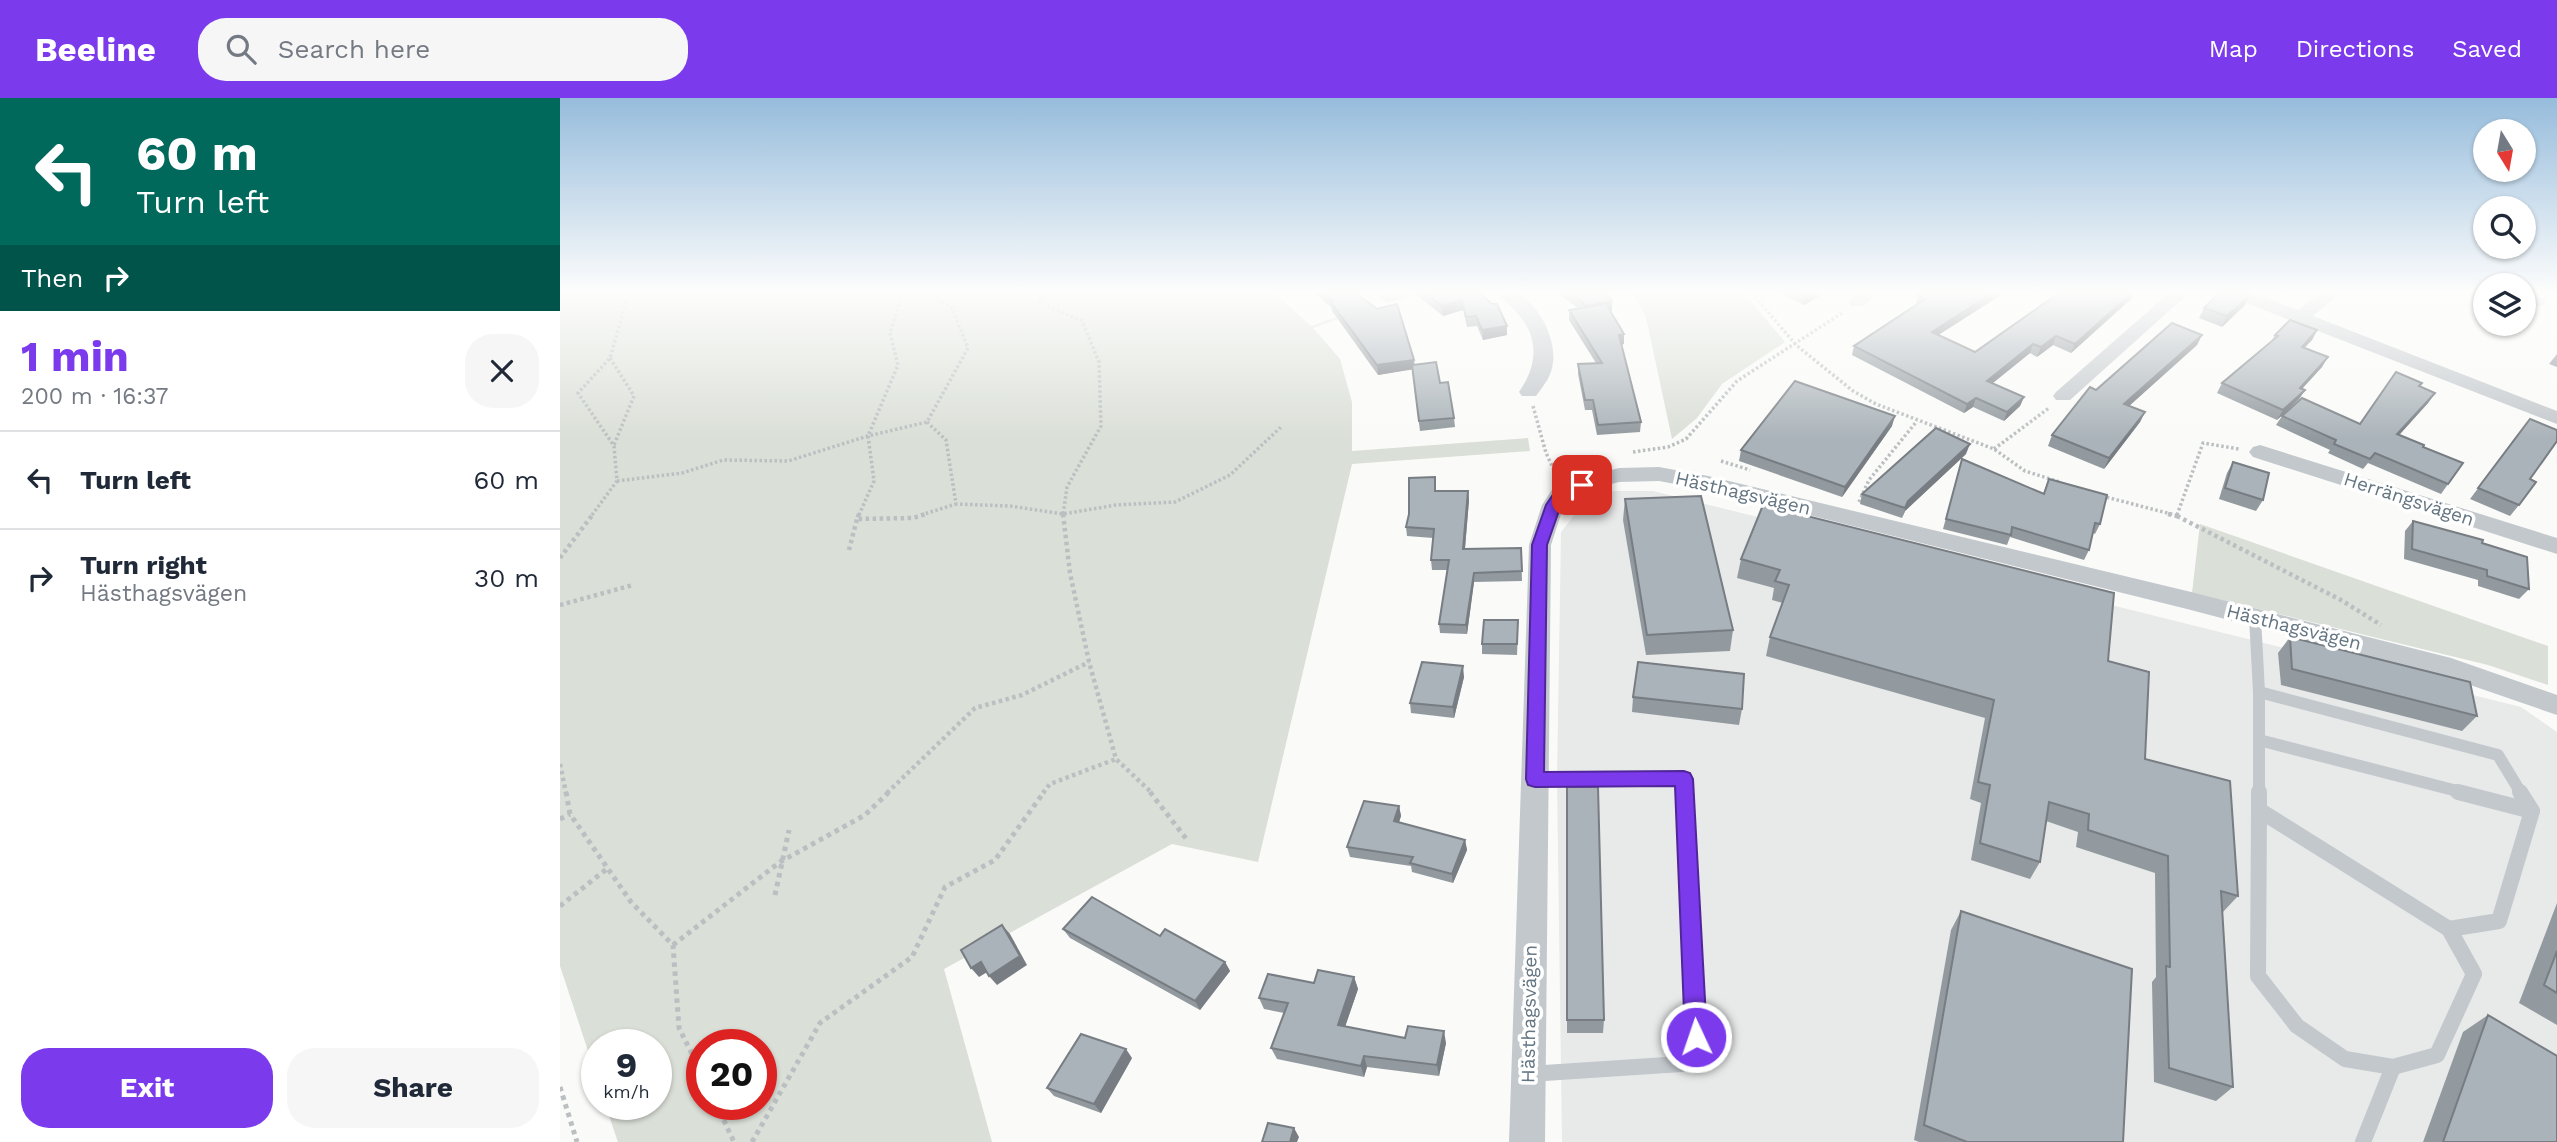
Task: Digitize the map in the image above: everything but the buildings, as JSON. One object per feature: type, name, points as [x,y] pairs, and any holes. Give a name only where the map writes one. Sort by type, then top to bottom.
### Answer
[{"type":"street","points":[[1529,392],[1541,373],[1543,342]]},
{"type":"street","points":[[2063,396],[2125,342]]},
{"type":"street","points":[[2361,342],[2557,418]]},
{"type":"street","name":"Herrängsvägen","points":[[2260,452],[2557,546]]},
{"type":"street","name":"Hästhagsvägen","points":[[1527,1142],[1540,545],[1553,505],[1563,490],[1619,475],[1659,474],[1708,483],[2256,617],[2451,668],[2557,705]]},
{"type":"lane","points":[[2256,617],[2259,692],[2257,809],[2258,976],[2297,1026],[2345,1059],[2393,1067],[2437,1055],[2474,974],[2449,929],[2257,809]]},
{"type":"lane","points":[[2259,692],[2498,755],[2532,811],[2499,921],[2449,929]]},
{"type":"lane","points":[[2259,740],[2532,811]]},
{"type":"lane","points":[[1528,1074],[1697,1063],[1684,779],[1535,779]]},
{"type":"lane","points":[[2363,1142],[2393,1067]]},
{"type":"path","points":[[614,446],[578,393],[610,358],[615,342]]},
{"type":"path","points":[[849,550],[857,519],[874,481],[868,436],[898,365],[892,342]]},
{"type":"path","points":[[617,481],[682,473],[723,460],[788,461],[868,436],[927,422],[968,348],[965,342]]},
{"type":"path","points":[[1091,342],[1100,362],[1101,426],[1066,487],[1063,514],[1070,573],[1089,662],[1116,759],[1159,800],[1188,841]]},
{"type":"path","points":[[1793,342],[1853,391],[1917,421],[1994,449],[2025,471],[2064,483]]},
{"type":"path","points":[[1629,453],[1668,447],[1686,439],[1737,381],[1801,342]]},
{"type":"path","points":[[560,558],[617,481],[614,446],[634,396],[610,358]]},
{"type":"path","points":[[1848,399],[1853,391]]},
{"type":"path","points":[[1529,392],[1546,453],[1563,490]]},
{"type":"path","points":[[1994,449],[2063,396]]},
{"type":"path","points":[[1851,519],[1869,480],[1917,421]]},
{"type":"path","points":[[927,422],[946,440],[956,504]]},
{"type":"path","points":[[857,519],[913,518],[956,504],[1010,506],[1063,514],[1116,505],[1175,502],[1230,475],[1281,427]]},
{"type":"path","points":[[2177,516],[2203,443],[2260,452]]},
{"type":"path","points":[[2089,492],[2177,516],[2341,600],[2385,627]]},
{"type":"path","points":[[560,605],[633,585]]},
{"type":"path","points":[[673,946],[780,862],[866,815],[975,708],[1021,695],[1089,662]]},
{"type":"path","points":[[752,1142],[820,1023],[912,957],[945,887],[995,860],[1050,784],[1116,759]]},
{"type":"path","points":[[560,764],[570,814],[631,902],[673,946],[679,1028],[686,1042]]},
{"type":"path","points":[[560,819],[570,814]]},
{"type":"path","points":[[775,895],[789,830]]},
{"type":"path","points":[[560,906],[608,868]]},
{"type":"path","points":[[560,1087],[577,1142]]},
{"type":"path","points":[[724,1120],[734,1142]]},
{"type":"shaded area","points":[[560,342],[1325,342],[1340,359],[1352,402],[1352,451],[1528,438],[1530,451],[1352,464],[1258,862],[1172,844],[944,969],[992,1142],[618,1142],[610,1120],[672,1120],[672,1029],[581,1030],[560,966]]},
{"type":"shaded area","points":[[1651,342],[1785,342],[1722,384],[1697,418],[1672,439]]},
{"type":"shaded area","points":[[1612,491],[1653,491],[2521,707],[2557,732],[2557,1142],[1562,1142],[1557,779],[1561,532],[1583,504]]},
{"type":"shaded area","points":[[2200,524],[2548,646],[2548,685],[2488,665],[2192,593]]},
{"type":"route","points":[[1582,485],[1563,490],[1553,505],[1540,545],[1535,779],[1684,779],[1696,1037]]}]
